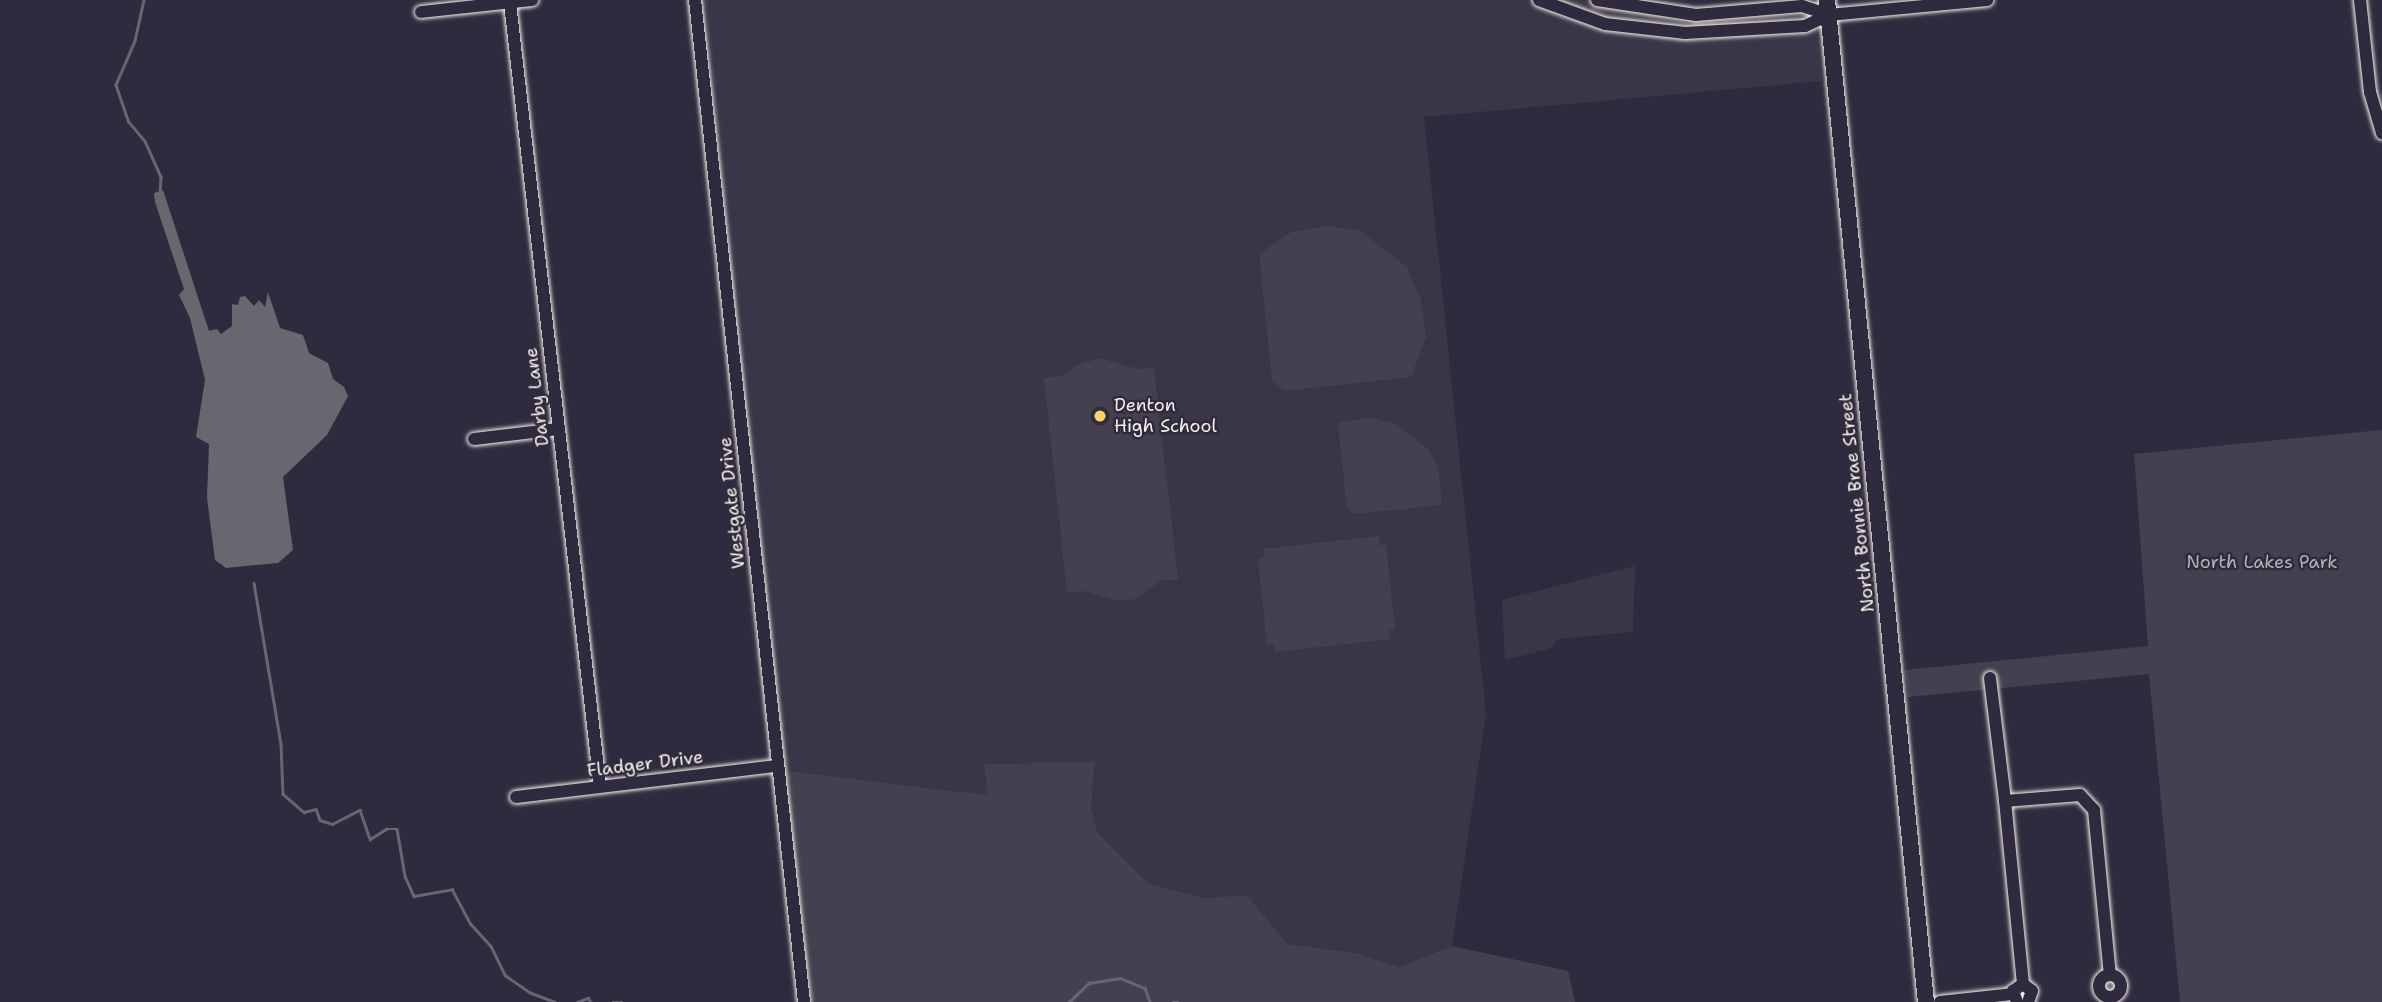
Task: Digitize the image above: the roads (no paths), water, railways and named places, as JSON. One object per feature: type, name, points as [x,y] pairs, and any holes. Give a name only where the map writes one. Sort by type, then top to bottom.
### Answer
[{"type":"main road","name":"North Bonnie Brae Street","points":[[1828,7],[1926,1002]]},
{"type":"street","points":[[421,12],[533,0]]},
{"type":"street","name":"Westgate Drive","points":[[695,0],[804,1002]]},
{"type":"street","points":[[1539,0],[1605,24],[1685,33],[1805,26],[1828,7]]},
{"type":"street","points":[[1597,0],[1696,15],[1802,6],[1987,0]]},
{"type":"street","points":[[2360,0],[2370,92],[2382,133]]},
{"type":"street","name":"Darby Lane","points":[[510,3],[600,786]]},
{"type":"street","points":[[474,439],[558,429]]},
{"type":"street","points":[[1940,1002],[2014,998],[2022,984],[2005,801],[1990,678]]},
{"type":"street","name":"Fladger Drive","points":[[516,797],[777,766]]},
{"type":"street","points":[[2005,801],[2080,795],[2094,810],[2109,975],[2100,987],[2112,999]]},
{"type":"street","points":[[2022,984],[2032,991],[2028,1002]]},
{"type":"waterway","points":[[144,0],[135,41],[116,85],[129,122],[145,141],[161,177],[160,194]]},
{"type":"waterway","points":[[254,583],[281,744],[283,794],[304,812],[316,809],[320,820],[332,824],[360,810],[370,839],[386,829],[397,829],[405,876],[414,896],[452,889],[471,924],[491,946],[505,975],[529,992],[555,1002]]},
{"type":"waterway","points":[[1069,1002],[1089,983],[1120,978],[1145,988],[1150,1002]]},
{"type":"waterway","points":[[577,1002],[588,998],[591,1002]]},
{"type":"waterway","points":[[613,1002],[622,1002]]},
{"type":"waterway","points":[[1173,1002],[1178,1002]]},
{"type":"place","name":"Denton High School","points":[[1100,416]]},
{"type":"park label","name":"North Lakes Park","points":[[2262,562]]}]
